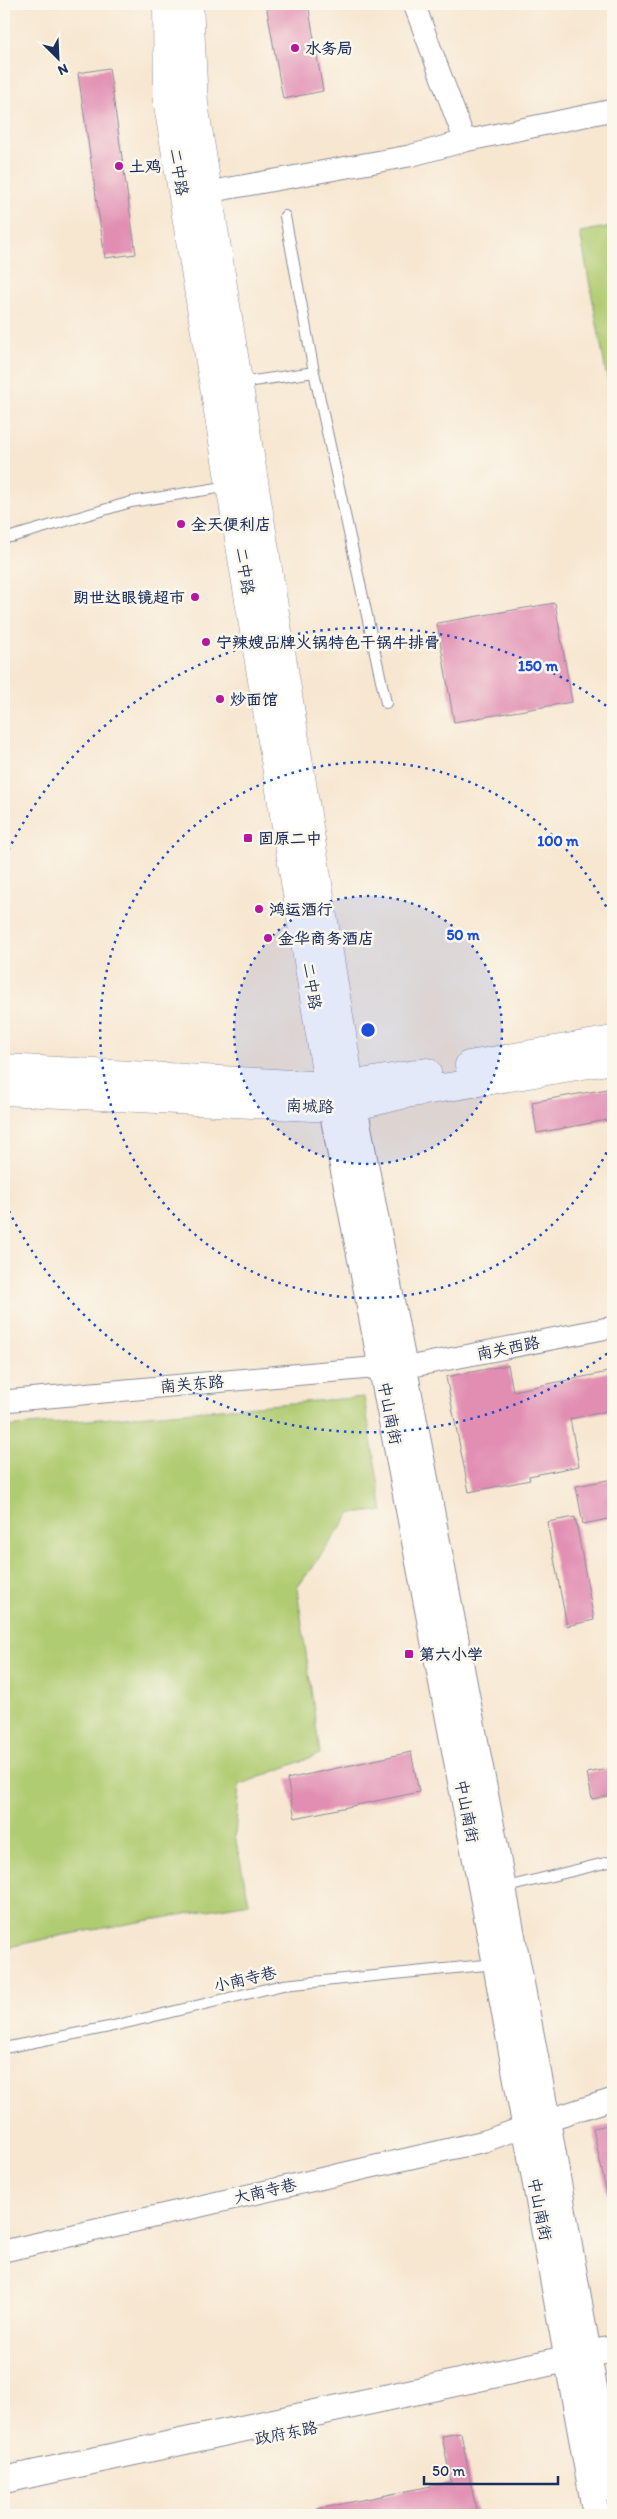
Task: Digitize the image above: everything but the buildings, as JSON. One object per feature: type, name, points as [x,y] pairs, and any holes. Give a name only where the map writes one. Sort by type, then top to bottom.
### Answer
[{"type":"main road","name":"二中路","points":[[167,4],[168,105],[226,385],[342,1096]]},
{"type":"main road","name":"二中路","points":[[189,4],[194,104],[208,192],[226,385],[231,486],[342,1096]]},
{"type":"main road","name":"南城路","points":[[4,1068],[342,1096],[613,1040]]},
{"type":"main road","name":"南城路","points":[[4,1091],[342,1096],[406,1094],[613,1060]]},
{"type":"street","points":[[414,4],[465,141]]},
{"type":"street","points":[[208,192],[409,156],[465,141],[613,110]]},
{"type":"street","name":"中山南街","points":[[342,1096],[536,2124],[613,2489]]},
{"type":"street","name":"南关西路","points":[[392,1368],[613,1327]]},
{"type":"street","name":"南关东路","points":[[4,1401],[392,1368]]},
{"type":"street","name":"中山南街","points":[[493,1891],[496,1964],[536,2124]]},
{"type":"street","name":"大南寺巷","points":[[4,2251],[485,2141],[613,2099]]},
{"type":"street","points":[[586,2366],[613,2349]]},
{"type":"street","name":"中山南街","points":[[586,2366],[596,2515]]},
{"type":"street","name":"政府东路","points":[[4,2480],[586,2366]]},
{"type":"street","name":"政府东路","points":[[4,2492],[586,2366]]},
{"type":"lane","points":[[285,216],[314,372],[386,703]]},
{"type":"lane","points":[[226,385],[314,372]]},
{"type":"lane","points":[[11,537],[131,502],[231,486]]},
{"type":"lane","points":[[493,1891],[613,1861]]},
{"type":"lane","name":"小南寺巷","points":[[4,2048],[109,2028],[283,1985],[496,1964]]},
{"type":"green space","points":[[613,226],[613,410],[580,232]]},
{"type":"green space","points":[[364,1397],[383,1511],[351,1513],[297,1588],[320,1754],[239,1785],[235,1836],[249,1903],[64,1935],[4,1948],[4,1427]]},
{"type":"place","name":"水务局","points":[[295,48]]},
{"type":"place","name":"土鸡","points":[[119,166]]},
{"type":"place","name":"全天便利店","points":[[181,524]]},
{"type":"place","name":"朗世达眼镜超市","points":[[195,597]]},
{"type":"place","name":"宁辣嫂品牌火锅特色干锅牛排骨","points":[[206,642]]},
{"type":"place","name":"炒面馆","points":[[220,699]]},
{"type":"place","name":"固原二中","points":[[248,838]]},
{"type":"place","name":"鸿运酒行","points":[[259,909]]},
{"type":"place","name":"金华商务酒店","points":[[268,938]]},
{"type":"place","name":"第六小学","points":[[409,1654]]}]
